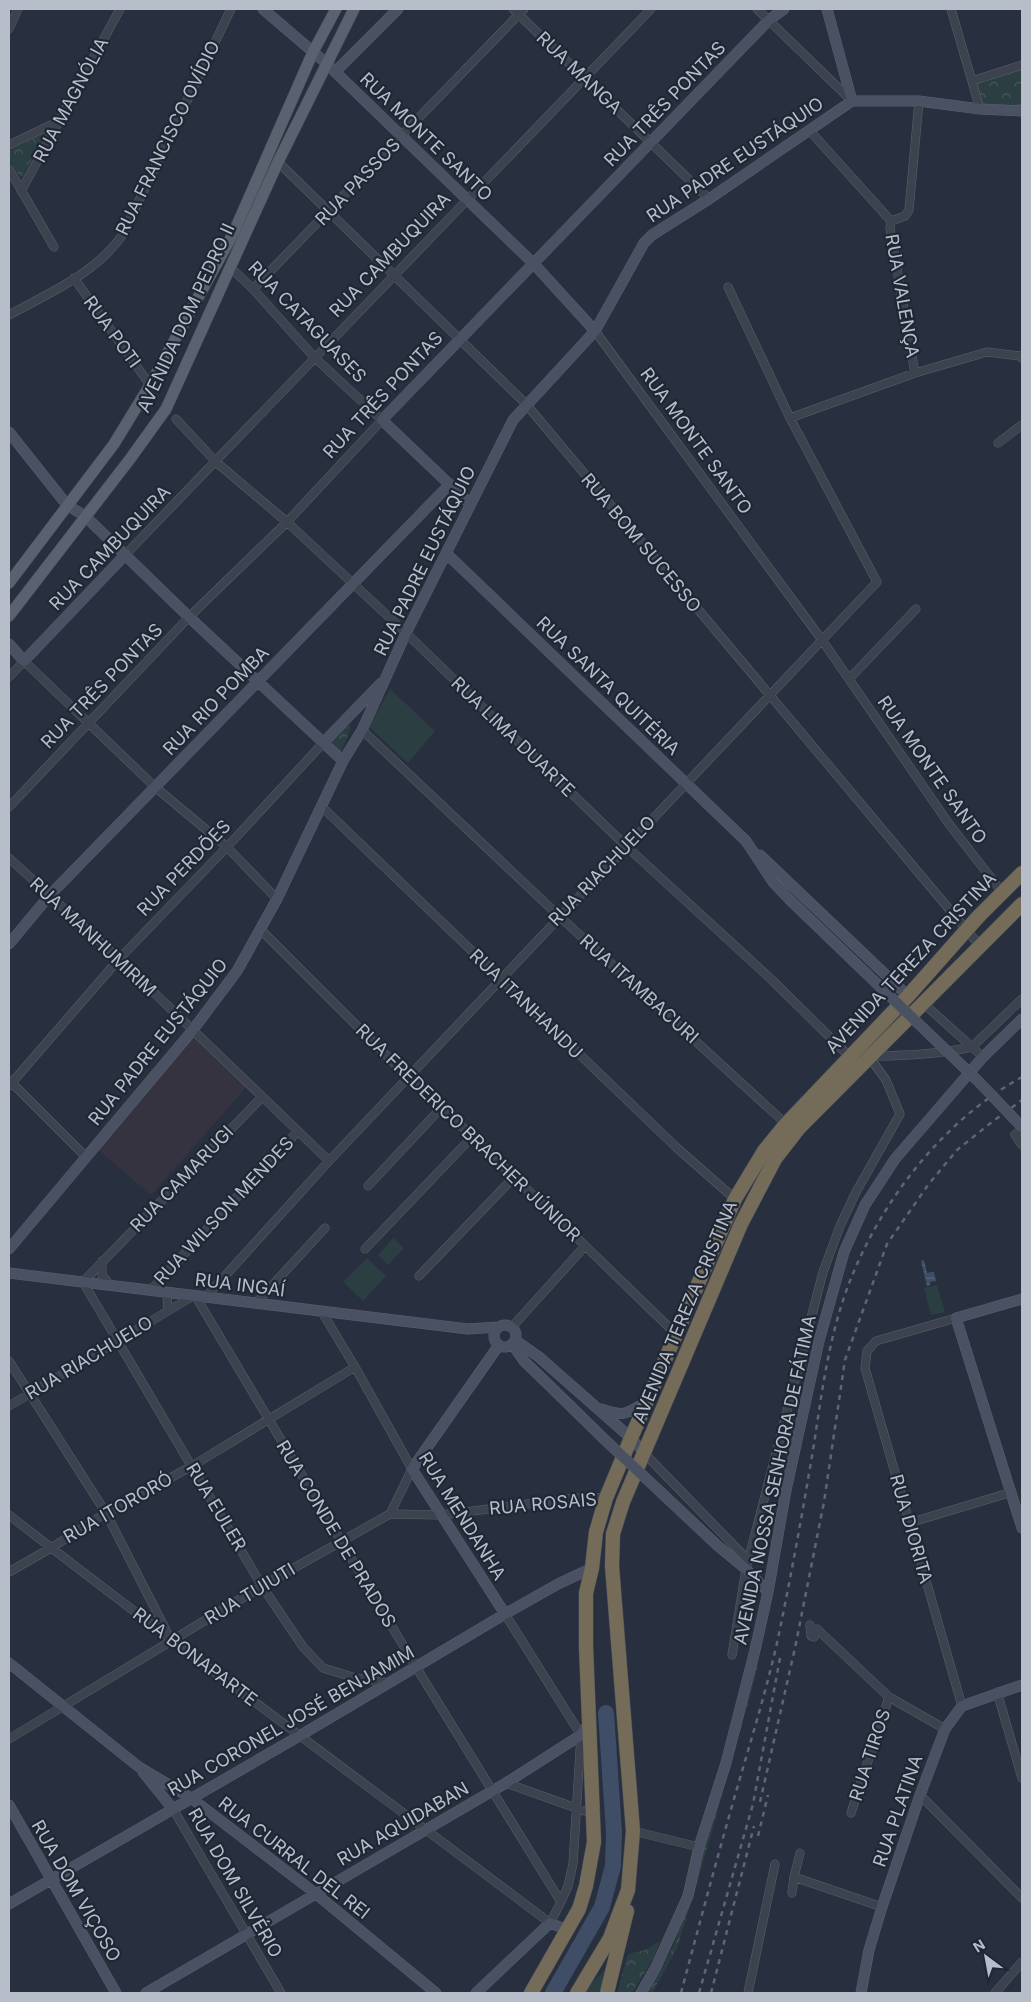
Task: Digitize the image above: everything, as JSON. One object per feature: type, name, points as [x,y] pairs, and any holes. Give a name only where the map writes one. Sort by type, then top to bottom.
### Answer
[{"type":"highway","name":"AVENIDA TEREZA CRISTINA","points":[[531,1992],[579,1909],[586,1886],[594,1842],[586,1647],[586,1593],[592,1568],[596,1532],[606,1498],[646,1402],[735,1199],[764,1151],[786,1124],[908,996],[1002,892],[1022,873]]},
{"type":"highway","name":"AVENIDA TEREZA CRISTINA","points":[[628,1890],[633,1831],[612,1566],[613,1534],[623,1502],[741,1224],[775,1159],[799,1128],[1022,904]]},
{"type":"highway","points":[[607,1993],[627,1917],[628,1890]]},
{"type":"highway","points":[[577,1993],[610,1938],[628,1890]]},
{"type":"highway","points":[[577,1993],[619,1947]]},
{"type":"main road","name":"AVENIDA DOM PEDRO II","points":[[9,582],[114,444],[150,385],[233,234],[313,52],[336,9]]},
{"type":"main road","name":"AVENIDA DOM PEDRO II","points":[[9,616],[166,410],[278,162],[354,9]]},
{"type":"street","points":[[9,29],[18,9]]},
{"type":"street","name":"RUA MAGNÓLIA","points":[[22,191],[120,9]]},
{"type":"street","name":"RUA FRANCISCO OVÍDIO","points":[[9,315],[74,278],[105,257],[123,234],[231,9]]},
{"type":"street","name":"RUA MONTE SANTO","points":[[263,9],[326,63],[467,199],[534,264],[596,331],[822,640],[949,824],[1002,892]]},
{"type":"street","points":[[335,72],[398,9]]},
{"type":"street","name":"RUA CAMBUQUIRA","points":[[9,677],[393,275],[651,9]]},
{"type":"street","points":[[758,9],[852,101]]},
{"type":"street","name":"RUA TRÊS PONTAS","points":[[9,807],[190,618],[287,522],[460,338],[534,264],[769,20],[784,9]]},
{"type":"street","points":[[827,9],[852,101]]},
{"type":"street","points":[[951,9],[980,109]]},
{"type":"street","name":"RUA MANGA","points":[[519,10],[584,78],[709,199]]},
{"type":"street","name":"RUA PASSOS","points":[[253,289],[402,137],[519,10]]},
{"type":"street","points":[[972,81],[1022,66]]},
{"type":"street","name":"RUA PADRE EUSTÁQUIO","points":[[9,1249],[192,1031],[237,971],[277,899],[343,761],[362,730],[406,633],[448,554],[470,504],[513,420],[596,331],[644,243],[652,235],[709,199],[852,101],[919,101],[980,109],[1022,111]]},
{"type":"street","points":[[891,220],[905,216],[909,210],[919,101]]},
{"type":"street","points":[[9,145],[59,121]]},
{"type":"street","name":"RUA VALENÇA","points":[[810,131],[891,220],[890,229],[916,373]]},
{"type":"street","name":"RUA BOM SUCESSO","points":[[278,162],[526,404],[980,946]]},
{"type":"street","points":[[9,169],[54,247]]},
{"type":"street","name":"RUA CATAGUASES","points":[[230,267],[253,289],[315,358],[470,504]]},
{"type":"street","name":"RUA POTI","points":[[74,278],[150,385]]},
{"type":"street","points":[[728,287],[790,418],[916,373],[987,352],[1020,356],[1022,358]]},
{"type":"street","name":"RUA RIACHUELO","points":[[329,1161],[877,582],[790,418]]},
{"type":"street","name":"RUA LIMA DUARTE","points":[[176,419],[216,462],[287,522],[406,633],[626,846],[773,981],[849,1056]]},
{"type":"street","points":[[998,443],[1022,425]]},
{"type":"street","points":[[9,432],[66,505],[85,516],[190,618],[343,761]]},
{"type":"street","name":"RUA RIO POMBA","points":[[9,944],[50,896],[450,484]]},
{"type":"street","name":"RUA SANTA QUITÉRIA","points":[[448,554],[908,996]]},
{"type":"street","points":[[849,679],[916,609]]},
{"type":"street","points":[[9,644],[24,662],[88,724],[155,787],[227,847],[277,899]]},
{"type":"street","name":"RUA PERDÕES","points":[[10,1083],[119,958],[227,847],[387,677]]},
{"type":"street","name":"RUA ITAMBACURI","points":[[362,730],[559,916],[786,1124]]},
{"type":"street","name":"RUA ITANHANDU","points":[[321,806],[500,980],[677,1148],[735,1199]]},
{"type":"street","name":"RUA SANTA QUITÉRIA","points":[[746,841],[774,882],[789,899],[978,1081],[1020,1130]]},
{"type":"street","name":"RUA MANHUMIRIM","points":[[9,858],[119,958],[192,1031],[329,1161]]},
{"type":"street","name":"RUA FREDERICO BRACHER JÚNIOR","points":[[260,930],[408,1077],[442,1107],[676,1335]]},
{"type":"street","points":[[871,1057],[950,1052],[972,1047],[1022,999]]},
{"type":"street","points":[[924,1003],[983,1057]]},
{"type":"street","name":"AVENIDA NOSSA SENHORA DE FÁTIMA","points":[[641,1993],[656,1967],[688,1896],[699,1847],[726,1763],[768,1592],[786,1490],[819,1341],[844,1252],[865,1205],[895,1159],[983,1057],[1022,1019]]},
{"type":"street","points":[[732,1655],[747,1565],[823,1272],[840,1226],[856,1192],[900,1114],[886,1080],[871,1057]]},
{"type":"street","points":[[10,1083],[86,1157]]},
{"type":"street","name":"RUA CAMARUGI","points":[[83,1282],[262,1097]]},
{"type":"street","points":[[368,1186],[442,1107]]},
{"type":"street","points":[[1020,1130],[1022,1144]]},
{"type":"street","name":"RUA WILSON MENDES","points":[[150,1291],[298,1131]]},
{"type":"street","points":[[365,1249],[472,1137]]},
{"type":"street","points":[[198,1297],[329,1161]]},
{"type":"street","points":[[419,1276],[514,1177]]},
{"type":"street","points":[[259,1299],[325,1228]]},
{"type":"street","points":[[512,1328],[585,1246]]},
{"type":"street","points":[[102,1261],[102,1275],[110,1285]]},
{"type":"street","name":"RUA INGAÍ","points":[[9,1273],[198,1297],[259,1299],[322,1312],[468,1329],[498,1328]]},
{"type":"street","name":"RUA EULER","points":[[83,1282],[262,1586],[303,1647],[323,1668],[356,1678],[389,1683]]},
{"type":"street","name":"RUA RIACHUELO","points":[[167,1293],[168,1310]]},
{"type":"street","name":"RUA RIACHUELO","points":[[9,1406],[168,1310],[198,1297]]},
{"type":"street","name":"RUA CONDE DE PRADOS","points":[[198,1297],[268,1420],[416,1667],[561,1902]]},
{"type":"street","points":[[1022,1299],[956,1318],[1022,1528]]},
{"type":"street","name":"RUA MENDANHA","points":[[322,1312],[440,1515],[506,1614],[581,1736]]},
{"type":"street","name":"RUA DIORITA","points":[[956,1318],[876,1341],[867,1351],[865,1368],[962,1706]]},
{"type":"street","points":[[504,1325],[512,1328],[516,1334],[513,1342],[506,1347],[497,1342],[494,1335],[498,1328],[504,1325]]},
{"type":"street","name":"RUA INGAÍ","points":[[468,1329],[497,1342]]},
{"type":"street","points":[[390,1514],[412,1469],[497,1342]]},
{"type":"street","points":[[513,1342],[524,1361],[603,1438],[718,1546],[747,1565]]},
{"type":"street","points":[[513,1342],[539,1357],[631,1438],[747,1565],[768,1592]]},
{"type":"street","points":[[9,1361],[106,1513],[171,1641]]},
{"type":"street","name":"RUA ITORORÓ","points":[[9,1572],[106,1513],[192,1466],[355,1367]]},
{"type":"street","points":[[595,1407],[613,1414],[622,1415],[629,1413],[646,1402]]},
{"type":"street","points":[[909,1523],[1012,1492]]},
{"type":"street","name":"RUA ROSAIS","points":[[390,1514],[440,1515],[584,1497],[606,1498]]},
{"type":"street","name":"RUA TUIUTI","points":[[9,1739],[262,1586],[390,1514]]},
{"type":"street","name":"RUA BONAPARTE","points":[[9,1515],[171,1641],[301,1735],[550,1923]]},
{"type":"street","name":"RUA CORONEL JOSÉ BENJAMIM","points":[[9,1904],[558,1584],[592,1568]]},
{"type":"street","points":[[814,1627],[889,1696],[945,1729]]},
{"type":"street","name":"RUA CURRAL DEL REI","points":[[9,1663],[139,1767],[191,1798],[315,1894],[436,1993]]},
{"type":"street","points":[[962,1706],[997,1692],[1022,1685]]},
{"type":"street","points":[[997,1692],[1022,1778]]},
{"type":"street","name":"RUA TIROS","points":[[852,1813],[889,1696]]},
{"type":"street","name":"RUA PLATINA","points":[[861,1993],[869,1950],[920,1795],[945,1729],[962,1706]]},
{"type":"street","name":"RUA AQUIDABAN","points":[[146,1993],[506,1783],[581,1736],[590,1720]]},
{"type":"street","points":[[476,1993],[550,1923],[561,1902],[573,1864],[581,1736]]},
{"type":"street","name":"RUA DOM SILVÉRIO","points":[[139,1767],[173,1809],[281,1993]]},
{"type":"street","points":[[506,1783],[593,1814]]},
{"type":"street","points":[[920,1795],[1022,1898]]},
{"type":"street","name":"RUA DOM VIÇOSO","points":[[9,1805],[116,1993]]},
{"type":"street","points":[[633,1831],[699,1847]]},
{"type":"street","points":[[792,1893],[800,1853]]},
{"type":"street","points":[[748,1993],[775,1864]]},
{"type":"street","points":[[794,1876],[882,1908]]},
{"type":"street","points":[[550,1923],[567,1930]]},
{"type":"street","points":[[995,1993],[1022,1962]]},
{"type":"shaded area","points":[[192,1031],[249,1084],[151,1195],[95,1147]]},
{"type":"green space","points":[[1022,65],[1022,111],[980,109],[972,81]]},
{"type":"green space","points":[[49,131],[21,178],[9,160],[9,151]]},
{"type":"green space","points":[[390,689],[435,731],[408,763],[369,727]]},
{"type":"green space","points":[[348,725],[351,727],[341,752],[328,741]]},
{"type":"green space","points":[[393,1238],[404,1248],[388,1265],[378,1255]]},
{"type":"green space","points":[[367,1258],[386,1276],[363,1301],[343,1282]]},
{"type":"green space","points":[[937,1285],[945,1312],[931,1315],[924,1288]]},
{"type":"green space","points":[[775,1575],[755,1679],[700,1873],[677,1948],[652,1993],[647,1993],[673,1947],[705,1840]]},
{"type":"green space","points":[[660,1941],[653,1959],[632,1993],[617,1993],[628,1954],[645,1950]]},
{"type":"green space","points":[[609,1966],[604,1993],[582,1993]]},
{"type":"water","points":[[924,1260],[927,1273],[934,1272],[936,1281],[930,1282],[930,1285],[927,1286],[921,1261]]},
{"type":"waterway","points":[[553,1993],[602,1907],[613,1866],[614,1832],[606,1713]]},
{"type":"railway","points":[[681,1993],[777,1643],[801,1519],[827,1364],[841,1305],[848,1286],[877,1224],[917,1166],[940,1140],[966,1116],[993,1095],[1022,1077]]},
{"type":"railway","points":[[760,1802],[795,1648],[824,1502],[845,1360],[887,1244],[928,1185],[957,1150],[1022,1100]]},
{"type":"railway","points":[[699,1993],[753,1804],[780,1658]]},
{"type":"railway","points":[[758,1836],[768,1795]]},
{"type":"railway","points":[[711,1993],[754,1826]]}]
